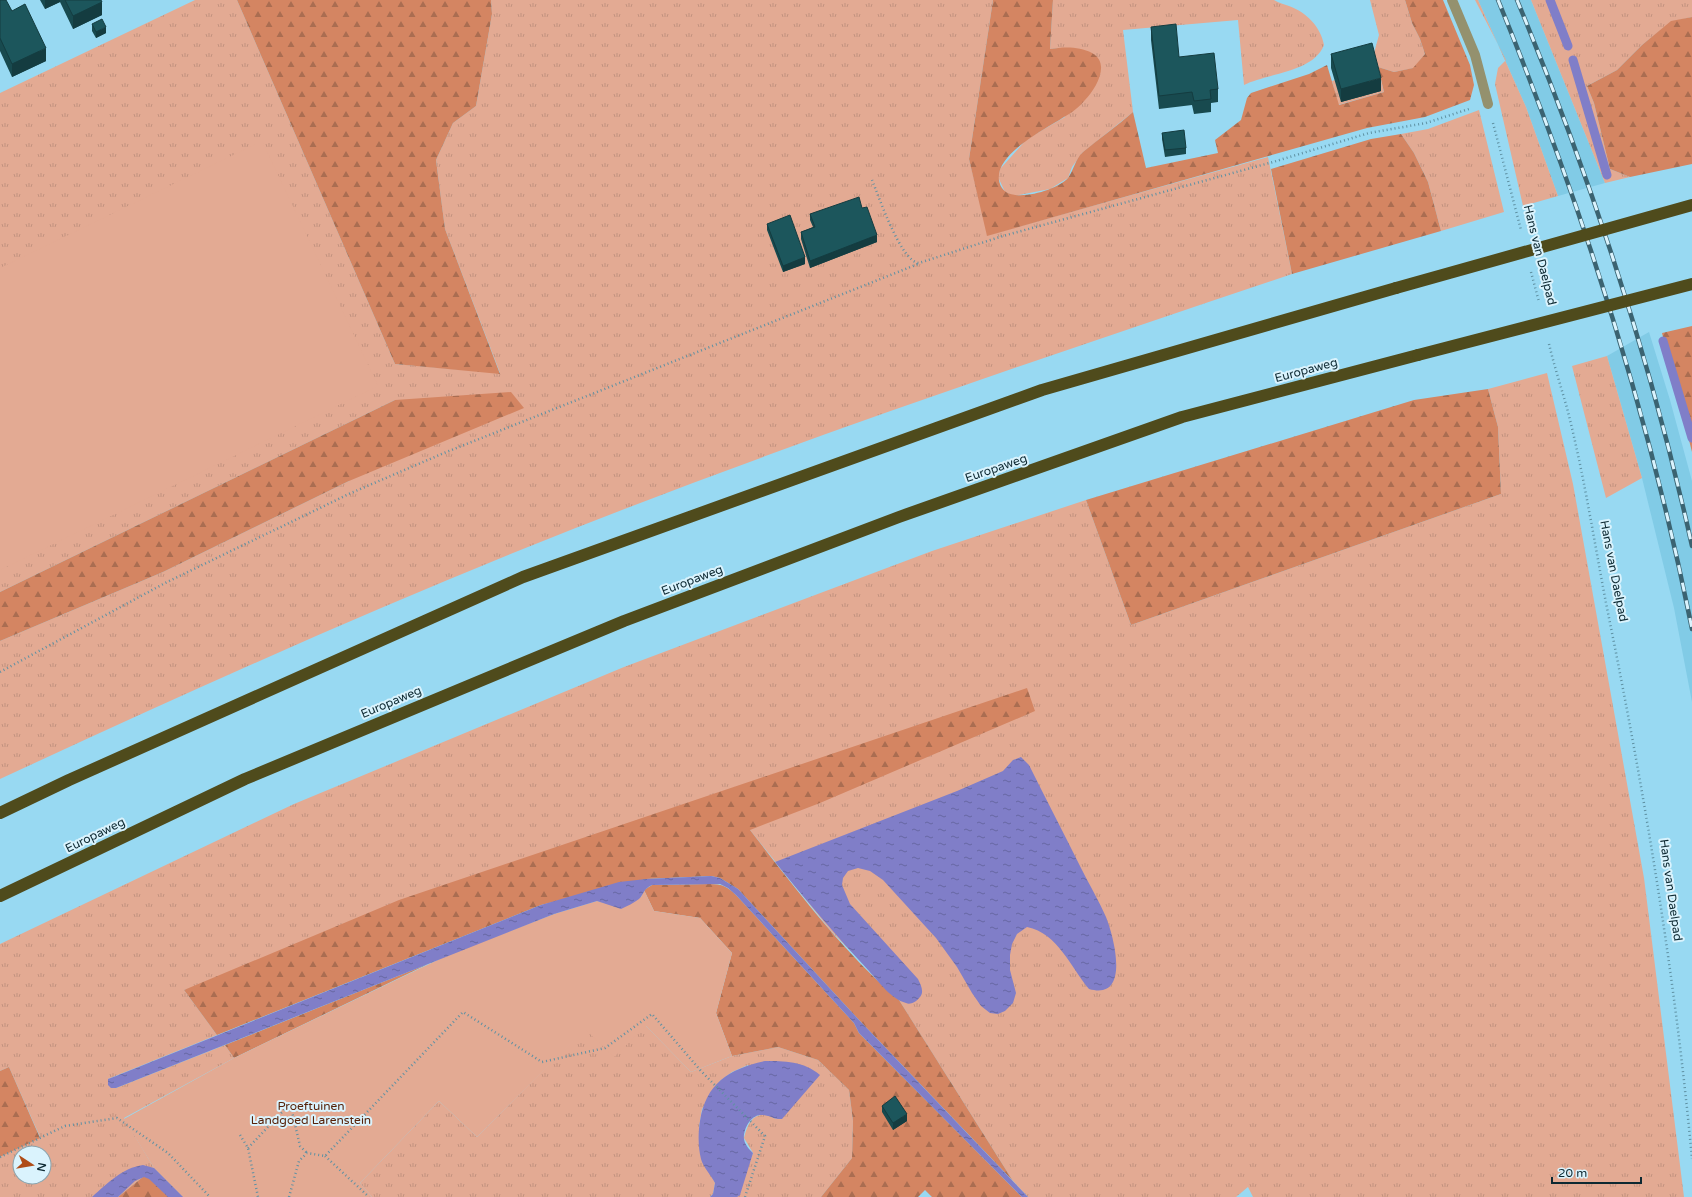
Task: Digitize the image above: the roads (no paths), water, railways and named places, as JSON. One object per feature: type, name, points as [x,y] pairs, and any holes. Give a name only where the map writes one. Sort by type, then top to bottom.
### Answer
[{"type":"highway","points":[[0,813],[76,777],[523,577],[1042,390],[1692,205]]},
{"type":"highway","name":"Europaweg","points":[[0,896],[245,779],[639,616],[899,517],[1182,417],[1692,284]]},
{"type":"street","points":[[1452,0],[1475,55],[1488,104]]},
{"type":"water","points":[[1021,757],[1029,765],[1106,917],[1113,938],[1116,965],[1115,977],[1110,986],[1102,990],[1089,989],[1063,952],[1047,936],[1027,927],[1017,934],[1012,944],[1010,970],[1016,993],[1013,1003],[1005,1011],[998,1014],[990,1013],[981,1006],[957,967],[936,938],[883,880],[870,871],[858,868],[848,871],[843,878],[842,885],[850,904],[918,979],[922,989],[921,996],[913,1003],[908,1004],[895,998],[881,985],[821,917],[775,862],[957,791],[1003,771],[1013,760]]},
{"type":"water","points":[[711,876],[720,878],[738,889],[859,1020],[1028,1197],[1022,1197],[859,1033],[854,1023],[736,895],[728,888],[720,884],[652,885],[645,890],[639,899],[621,909],[597,901],[554,914],[116,1088],[111,1088],[108,1085],[108,1079],[541,905],[619,882],[646,879]]},
{"type":"water","points":[[765,1061],[801,1064],[814,1070],[820,1075],[782,1119],[760,1115],[756,1116],[750,1121],[746,1128],[744,1139],[746,1145],[753,1153],[740,1195],[737,1197],[710,1197],[713,1194],[715,1183],[702,1162],[699,1145],[699,1126],[703,1108],[714,1087],[730,1073],[740,1068]]},
{"type":"water","points":[[143,1165],[154,1168],[183,1197],[168,1197],[149,1179],[144,1177],[135,1181],[118,1197],[92,1197],[128,1169]]},
{"type":"waterway","points":[[1550,0],[1568,46]]},
{"type":"waterway","points":[[1573,60],[1607,175]]},
{"type":"waterway","points":[[1663,341],[1692,438]]},
{"type":"railway","points":[[1498,0],[1528,76],[1585,231],[1610,310],[1634,389],[1655,468],[1675,548],[1692,629]]},
{"type":"railway","points":[[1517,0],[1569,133],[1594,201],[1616,269],[1658,407],[1692,546]]},
{"type":"park label","name":"Proeftuinen Landgoed Larenstein","points":[[311,1113]]}]
